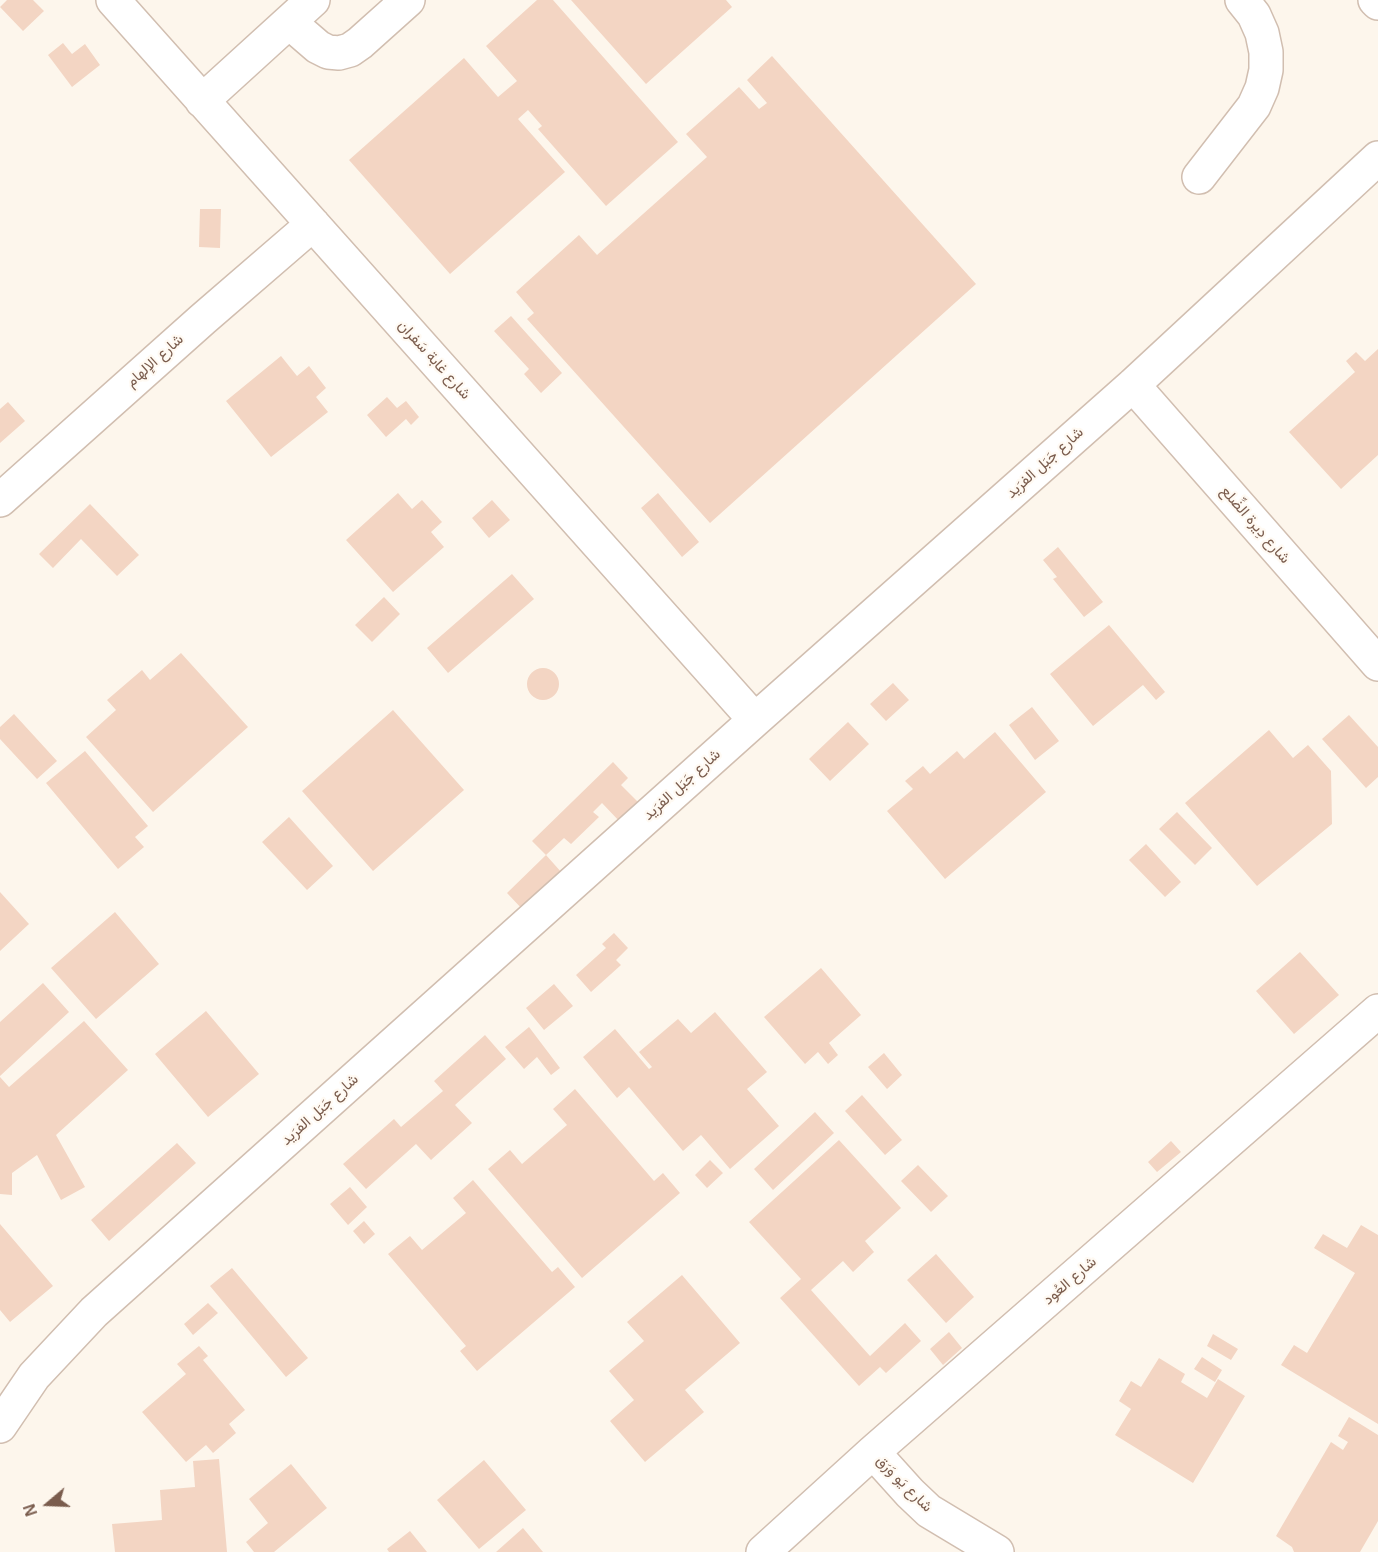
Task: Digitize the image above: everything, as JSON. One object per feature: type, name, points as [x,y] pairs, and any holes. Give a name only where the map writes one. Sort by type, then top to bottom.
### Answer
[{"type":"street","name":"شارع غابة سَفران","points":[[113,0],[755,720]]},
{"type":"street","points":[[202,101],[313,0]]},
{"type":"street","points":[[290,22],[318,46],[328,52],[339,53],[350,50],[360,43],[408,0]]},
{"type":"street","points":[[1199,177],[1254,106],[1262,88],[1266,70],[1266,52],[1262,33],[1254,15],[1242,0]]},
{"type":"street","name":"شارع جَبَل الفرَيد","points":[[0,1426],[34,1376],[94,1312],[1133,385],[1378,158]]},
{"type":"street","name":"شارع الإلهام","points":[[0,500],[313,224]]},
{"type":"street","name":"شارع دِيرة الضِّلع","points":[[1133,385],[1378,664]]},
{"type":"street","name":"شارع العُود","points":[[763,1552],[873,1452],[1373,1026]]},
{"type":"street","name":"شارع يَو وَرَق","points":[[873,1452],[929,1511],[996,1552]]},
{"type":"building","points":[[7,0],[33,0],[44,11],[23,31],[0,7]]},
{"type":"building","points":[[537,0],[553,0],[678,142],[606,206],[538,129],[542,126],[528,110],[518,119],[565,172],[450,274],[349,160],[464,58],[498,97],[517,81],[486,46]]},
{"type":"building","points":[[571,0],[726,0],[732,7],[646,84]]},
{"type":"building","points":[[63,43],[72,54],[85,44],[100,65],[72,87],[48,55]]},
{"type":"building","points":[[772,56],[976,284],[710,523],[527,319],[534,313],[516,292],[579,235],[597,255],[707,157],[686,134],[739,87],[759,109],[767,103],[747,80]]},
{"type":"building","points":[[200,209],[221,209],[220,248],[199,247]]},
{"type":"building","points":[[511,316],[562,373],[541,393],[524,374],[529,369],[494,331]]},
{"type":"building","points":[[1378,349],[1378,455],[1341,489],[1289,432],[1355,372],[1346,361],[1356,352],[1365,361]]},
{"type":"building","points":[[281,356],[297,376],[309,366],[326,388],[316,397],[328,412],[271,457],[226,401]]},
{"type":"building","points":[[387,397],[397,408],[406,401],[419,417],[411,425],[406,419],[386,437],[367,415]]},
{"type":"building","points":[[8,402],[25,421],[0,443],[0,409]]},
{"type":"building","points":[[398,493],[412,509],[422,500],[442,522],[431,532],[444,547],[393,592],[346,540]]},
{"type":"building","points":[[658,493],[699,542],[682,557],[641,508]]},
{"type":"building","points":[[492,500],[510,520],[489,538],[472,518]]},
{"type":"building","points":[[90,504],[139,555],[117,576],[81,539],[53,568],[39,554]]},
{"type":"building","points":[[1058,547],[1103,602],[1084,617],[1053,579],[1057,577],[1043,560]]},
{"type":"building","points":[[512,574],[534,599],[448,673],[427,648]]},
{"type":"building","points":[[384,597],[400,614],[372,642],[355,625]]},
{"type":"building","points":[[1109,625],[1165,692],[1156,700],[1143,685],[1093,726],[1050,674]]},
{"type":"building","points":[[181,653],[248,727],[153,812],[86,737],[116,710],[107,700],[142,670],[150,680]]},
{"type":"building","points":[[543,668],[554,673],[559,684],[554,695],[543,700],[532,695],[527,684],[532,673]]},
{"type":"building","points":[[893,683],[909,700],[886,721],[870,704]]},
{"type":"building","points":[[1032,707],[1059,741],[1035,760],[1009,725]]},
{"type":"building","points":[[393,710],[464,790],[373,871],[302,791]]},
{"type":"building","points":[[14,714],[57,761],[37,779],[0,739],[0,727]]},
{"type":"building","points":[[1349,715],[1378,747],[1378,777],[1366,788],[1322,739]]},
{"type":"building","points":[[848,722],[869,744],[830,781],[809,759]]},
{"type":"building","points":[[1269,730],[1293,758],[1308,745],[1331,771],[1332,824],[1257,886],[1185,803]]},
{"type":"building","points":[[995,732],[1046,792],[945,879],[887,811],[913,789],[905,781],[923,766],[930,774],[957,751],[964,759]]},
{"type":"building","points":[[85,751],[148,826],[135,837],[144,847],[118,869],[46,783]]},
{"type":"building","points":[[613,762],[628,778],[621,785],[640,804],[621,823],[602,803],[593,812],[599,817],[571,844],[564,838],[546,855],[532,841]]},
{"type":"building","points":[[1177,812],[1212,848],[1195,865],[1159,829]]},
{"type":"building","points":[[289,817],[333,866],[307,890],[262,842]]},
{"type":"building","points":[[1146,844],[1181,882],[1165,897],[1129,860]]},
{"type":"building","points":[[546,855],[562,873],[524,911],[507,893]]},
{"type":"building","points":[[0,892],[29,924],[0,951]]},
{"type":"building","points":[[115,912],[159,964],[96,1019],[51,968]]},
{"type":"building","points":[[614,933],[628,948],[616,960],[621,965],[591,992],[576,975],[606,948],[602,944]]},
{"type":"building","points":[[1300,952],[1339,995],[1294,1034],[1256,991]]},
{"type":"building","points":[[821,968],[861,1015],[829,1043],[838,1055],[828,1064],[818,1052],[805,1064],[764,1017]]},
{"type":"building","points":[[43,983],[69,1012],[0,1076],[0,1022]]},
{"type":"building","points":[[554,984],[573,1006],[544,1030],[526,1008]]},
{"type":"building","points":[[206,1011],[259,1074],[208,1117],[155,1054]]},
{"type":"building","points":[[715,1012],[767,1072],[747,1089],[779,1126],[730,1169],[701,1135],[683,1151],[629,1087],[617,1098],[583,1057],[615,1029],[649,1069],[652,1067],[639,1052],[678,1019],[691,1033]]},
{"type":"building","points":[[84,1021],[128,1070],[56,1135],[85,1187],[61,1200],[37,1155],[12,1173],[12,1195],[0,1194],[0,1077],[9,1087]]},
{"type":"building","points":[[529,1027],[560,1068],[551,1075],[537,1057],[524,1069],[505,1047]]},
{"type":"building","points":[[485,1035],[506,1059],[455,1105],[472,1123],[431,1160],[416,1144],[366,1189],[343,1164],[394,1119],[401,1127],[443,1091],[434,1081]]},
{"type":"building","points":[[884,1053],[902,1075],[887,1089],[868,1067]]},
{"type":"building","points":[[575,1089],[654,1181],[663,1173],[680,1193],[582,1278],[488,1169],[510,1150],[522,1164],[567,1125],[553,1109]]},
{"type":"building","points":[[862,1095],[902,1140],[885,1155],[845,1111]]},
{"type":"building","points":[[815,1112],[834,1133],[773,1190],[754,1169]]},
{"type":"building","points":[[839,1140],[901,1208],[865,1241],[874,1252],[853,1272],[843,1261],[811,1290],[870,1356],[905,1323],[921,1341],[886,1373],[880,1367],[859,1386],[780,1298],[801,1279],[749,1222]]},
{"type":"building","points":[[1171,1141],[1181,1152],[1157,1172],[1148,1162]]},
{"type":"building","points":[[177,1143],[196,1163],[109,1241],[91,1220]]},
{"type":"building","points":[[710,1160],[723,1173],[707,1188],[695,1175]]},
{"type":"building","points":[[918,1165],[948,1196],[931,1212],[901,1181]]},
{"type":"building","points":[[473,1180],[552,1272],[558,1267],[575,1287],[477,1371],[460,1351],[466,1346],[388,1254],[410,1236],[422,1250],[466,1213],[453,1198]]},
{"type":"building","points":[[350,1187],[367,1207],[348,1225],[330,1204]]},
{"type":"building","points":[[364,1221],[375,1234],[364,1244],[353,1231]]},
{"type":"building","points":[[0,1224],[53,1286],[10,1322],[0,1310]]},
{"type":"building","points":[[1361,1225],[1378,1235],[1378,1424],[1281,1365],[1294,1345],[1307,1353],[1355,1273],[1314,1248],[1323,1234],[1347,1248]]},
{"type":"building","points":[[936,1254],[974,1297],[946,1323],[907,1280]]},
{"type":"building","points":[[232,1268],[308,1358],[286,1377],[210,1286]]},
{"type":"building","points":[[682,1275],[740,1343],[685,1390],[704,1412],[645,1462],[610,1421],[634,1400],[609,1371],[644,1341],[627,1322]]},
{"type":"building","points":[[208,1303],[218,1313],[193,1335],[184,1324]]},
{"type":"building","points":[[949,1332],[962,1348],[943,1365],[930,1349]]},
{"type":"building","points":[[1213,1334],[1238,1349],[1231,1360],[1207,1346]]},
{"type":"building","points":[[199,1346],[208,1356],[203,1360],[245,1410],[229,1424],[236,1433],[213,1453],[206,1445],[186,1462],[142,1412],[186,1374],[177,1364]]},
{"type":"building","points":[[1202,1357],[1222,1370],[1215,1382],[1194,1369]]},
{"type":"building","points":[[1159,1358],[1185,1374],[1181,1382],[1207,1398],[1218,1379],[1245,1396],[1193,1483],[1115,1435],[1131,1409],[1119,1401],[1131,1381],[1141,1387]]},
{"type":"building","points":[[1349,1417],[1378,1435],[1378,1521],[1360,1552],[1294,1552],[1292,1547],[1276,1536],[1331,1442],[1343,1450],[1348,1442],[1338,1436]]},
{"type":"building","points":[[219,1459],[227,1552],[115,1552],[112,1524],[162,1520],[160,1490],[195,1487],[193,1461]]},
{"type":"building","points":[[484,1460],[526,1510],[479,1549],[437,1500]]},
{"type":"building","points":[[291,1464],[327,1508],[274,1552],[254,1552],[246,1542],[268,1523],[249,1499]]},
{"type":"building","points":[[523,1528],[543,1552],[496,1552]]},
{"type":"building","points":[[410,1531],[427,1552],[389,1552],[387,1549]]}]
